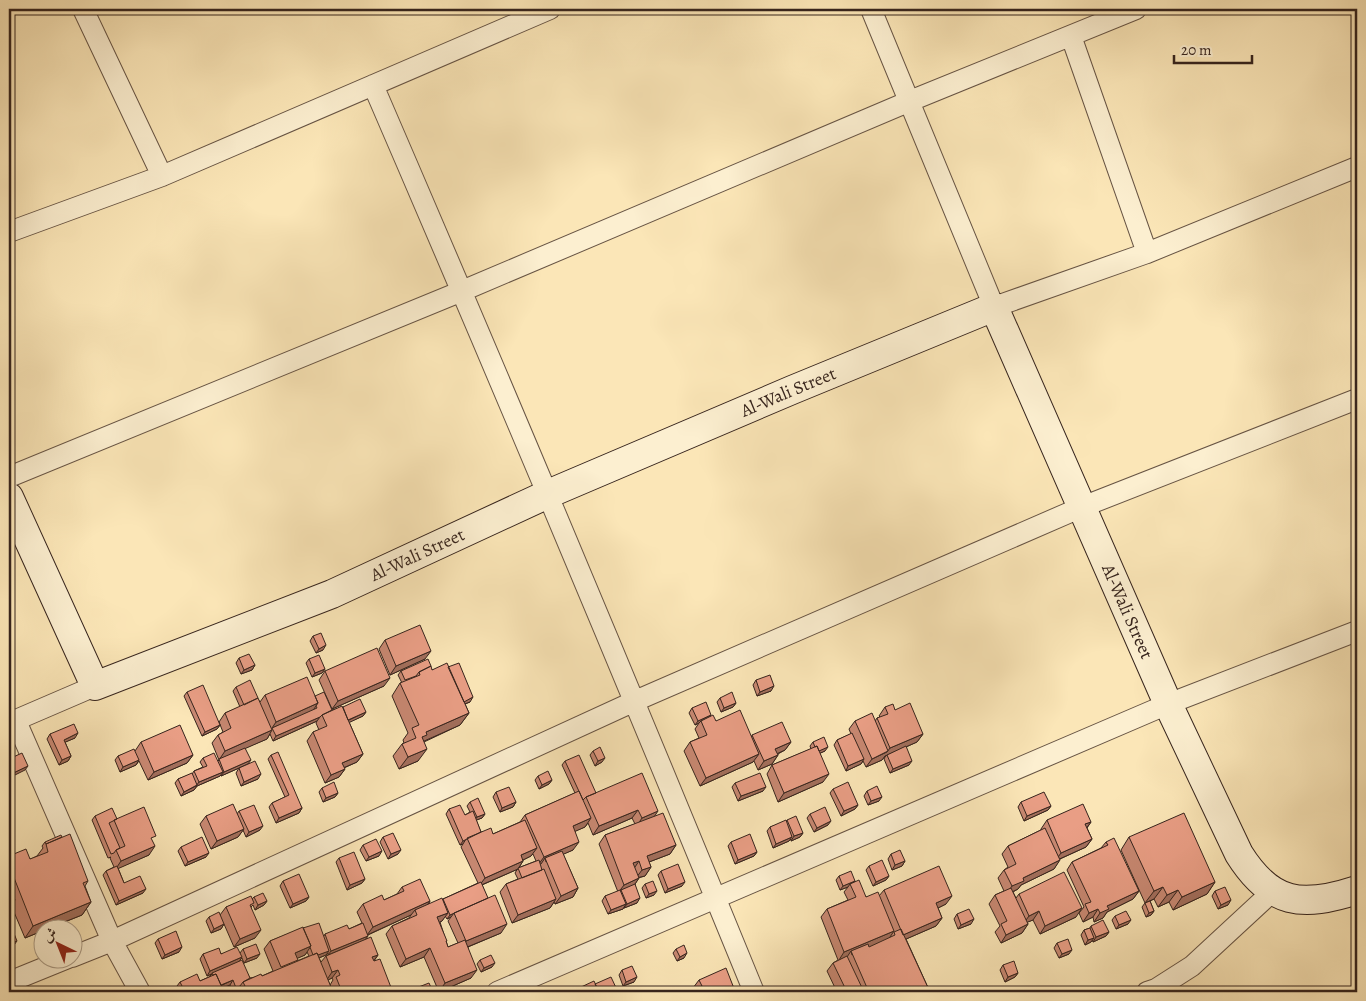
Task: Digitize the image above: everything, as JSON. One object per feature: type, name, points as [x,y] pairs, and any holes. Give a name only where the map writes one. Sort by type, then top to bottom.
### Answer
[{"type":"main road","name":"Al-Wali Street","points":[[95,686],[332,594],[548,494],[792,390],[994,307],[1168,704],[1239,854],[1248,869],[1273,891],[1288,899],[1308,901],[1338,896],[1357,890]]},
{"type":"main road","points":[[9,497],[95,686]]},
{"type":"street","points":[[83,9],[162,176]]},
{"type":"street","points":[[9,232],[162,176],[550,9]]},
{"type":"street","points":[[872,9],[994,307],[1147,253],[1357,167]]},
{"type":"street","points":[[9,477],[462,291],[910,101],[1136,9]]},
{"type":"street","points":[[1071,36],[1147,253]]},
{"type":"street","points":[[373,85],[635,701],[754,992]]},
{"type":"street","points":[[82,953],[112,941],[635,701],[1082,507],[1357,399]]},
{"type":"street","points":[[497,992],[1168,704],[1357,632]]},
{"type":"street","points":[[95,686],[12,722],[112,941],[140,992]]},
{"type":"street","points":[[1147,992],[1192,966],[1273,891]]},
{"type":"street","points":[[9,982],[43,968]]},
{"type":"building","points":[[420,625],[431,651],[396,666],[385,640]]},
{"type":"building","points":[[321,633],[326,645],[319,649],[313,636]]},
{"type":"building","points":[[377,648],[390,678],[338,701],[325,671]]},
{"type":"building","points":[[249,654],[255,665],[244,670],[239,658]]},
{"type":"building","points":[[319,655],[325,669],[315,673],[309,659]]},
{"type":"building","points":[[428,659],[431,666],[419,672],[416,676],[405,680],[401,671]]},
{"type":"building","points":[[447,663],[469,713],[426,732],[427,735],[422,737],[427,749],[408,757],[402,744],[416,738],[412,728],[419,725],[400,683],[420,675],[419,672],[431,666],[432,670]]},
{"type":"building","points":[[459,663],[473,697],[464,702],[448,667]]},
{"type":"building","points":[[770,675],[774,686],[760,692],[756,680]]},
{"type":"building","points":[[307,677],[318,703],[276,722],[265,695]]},
{"type":"building","points":[[250,680],[258,698],[244,705],[236,687]]},
{"type":"building","points":[[203,685],[220,725],[205,732],[187,692]]},
{"type":"building","points":[[324,692],[332,710],[276,736],[272,728],[317,708],[318,703],[315,696]]},
{"type":"building","points":[[732,692],[736,703],[724,708],[720,698]]},
{"type":"building","points":[[258,698],[272,730],[225,751],[218,735],[231,728],[225,713]]},
{"type":"building","points":[[360,699],[366,712],[348,720],[343,707]]},
{"type":"building","points":[[706,702],[711,715],[698,721],[692,708]]},
{"type":"building","points":[[910,703],[923,734],[890,748],[877,718],[888,714],[885,707],[893,704],[895,710]]},
{"type":"building","points":[[342,706],[363,754],[342,763],[345,769],[331,775],[313,732],[327,726],[322,715]]},
{"type":"building","points":[[740,710],[759,754],[706,778],[690,742],[707,735],[701,721],[713,715],[716,721]]},
{"type":"building","points":[[872,713],[888,751],[872,759],[855,721]]},
{"type":"building","points":[[782,722],[791,742],[775,749],[778,755],[764,761],[752,735]]},
{"type":"building","points":[[74,724],[78,733],[64,740],[71,756],[62,760],[50,734]]},
{"type":"building","points":[[180,725],[193,755],[154,772],[141,742]]},
{"type":"building","points":[[852,733],[864,759],[848,766],[837,740]]},
{"type":"building","points":[[824,737],[828,747],[819,751],[813,742]]},
{"type":"building","points":[[817,746],[829,774],[784,793],[772,765]]},
{"type":"building","points":[[906,746],[912,761],[893,769],[887,755]]},
{"type":"building","points":[[600,747],[605,758],[598,761],[593,751]]},
{"type":"building","points":[[245,748],[251,760],[224,772],[219,759]]},
{"type":"building","points":[[134,749],[139,760],[123,767],[118,756]]},
{"type":"building","points":[[278,752],[302,808],[279,818],[272,803],[289,795],[271,755]]},
{"type":"building","points":[[22,753],[28,766],[9,775],[9,759]]},
{"type":"building","points":[[214,753],[223,772],[199,782],[194,771],[207,766],[203,758]]},
{"type":"building","points":[[579,755],[596,793],[583,800],[565,761]]},
{"type":"building","points":[[255,761],[261,774],[244,782],[239,768]]},
{"type":"building","points":[[548,771],[552,780],[542,785],[538,776]]},
{"type":"building","points":[[192,773],[197,785],[184,792],[178,779]]},
{"type":"building","points":[[642,773],[658,811],[642,818],[638,810],[599,826],[586,797]]},
{"type":"building","points":[[760,773],[766,787],[741,796],[735,783]]},
{"type":"building","points":[[334,782],[338,793],[326,798],[322,788]]},
{"type":"building","points":[[848,782],[858,805],[844,811],[833,789]]},
{"type":"building","points":[[877,786],[882,797],[871,801],[867,791]]},
{"type":"building","points":[[509,787],[516,802],[502,808],[496,792]]},
{"type":"building","points":[[579,791],[591,818],[573,826],[579,842],[544,857],[525,815]]},
{"type":"building","points":[[1044,792],[1051,806],[1027,816],[1021,802]]},
{"type":"building","points":[[478,798],[485,814],[477,817],[470,802]]},
{"type":"building","points":[[233,804],[244,829],[217,841],[206,816]]},
{"type":"building","points":[[1083,804],[1091,822],[1085,824],[1092,839],[1061,853],[1047,820]]},
{"type":"building","points":[[254,805],[263,826],[249,832],[239,811]]},
{"type":"building","points":[[460,805],[465,815],[473,811],[481,832],[463,841],[449,809]]},
{"type":"building","points":[[144,807],[156,836],[151,838],[155,846],[121,861],[116,850],[125,846],[114,820]]},
{"type":"building","points":[[825,807],[831,821],[817,828],[810,814]]},
{"type":"building","points":[[112,808],[117,819],[109,823],[120,848],[111,854],[95,816]]},
{"type":"building","points":[[663,813],[676,845],[647,856],[651,867],[642,870],[639,861],[633,863],[639,878],[624,885],[605,835]]},
{"type":"building","points":[[1184,813],[1215,882],[1182,897],[1178,890],[1167,895],[1163,887],[1154,891],[1129,837]]},
{"type":"building","points":[[796,816],[803,833],[794,836],[787,820]]},
{"type":"building","points":[[525,820],[537,848],[521,855],[523,861],[485,878],[467,838],[491,828],[493,834]]},
{"type":"building","points":[[786,820],[792,837],[776,844],[770,827]]},
{"type":"building","points":[[1045,828],[1060,860],[1023,878],[1024,881],[1012,886],[1004,870],[1016,864],[1008,846]]},
{"type":"building","points":[[393,833],[401,850],[391,854],[383,837]]},
{"type":"building","points":[[70,834],[88,881],[83,883],[91,902],[52,918],[32,918],[32,923],[9,865],[9,856],[26,849],[30,859],[48,852],[46,844]]},
{"type":"building","points":[[750,834],[757,852],[738,860],[731,842]]},
{"type":"building","points":[[61,835],[62,837],[46,844],[45,842]]},
{"type":"building","points":[[202,837],[209,853],[188,862],[181,847]]},
{"type":"building","points":[[1114,838],[1139,891],[1107,906],[1109,909],[1100,913],[1098,909],[1089,913],[1085,904],[1091,902],[1072,862],[1108,845],[1106,842]]},
{"type":"building","points":[[376,839],[382,851],[369,857],[363,845]]},
{"type":"building","points":[[900,850],[905,861],[895,865],[891,854]]},
{"type":"building","points":[[562,851],[578,888],[561,896],[545,858]]},
{"type":"building","points":[[354,852],[365,879],[350,885],[339,858]]},
{"type":"building","points":[[539,860],[542,870],[522,878],[518,868]]},
{"type":"building","points":[[882,860],[889,876],[876,882],[869,866]]},
{"type":"building","points":[[678,864],[685,882],[668,889],[661,871]]},
{"type":"building","points":[[117,866],[124,883],[140,876],[146,889],[119,901],[106,871]]},
{"type":"building","points":[[939,866],[952,896],[936,903],[942,918],[903,935],[884,890]]},
{"type":"building","points":[[544,869],[556,899],[518,915],[506,884]]},
{"type":"building","points":[[851,871],[855,881],[843,886],[839,876]]},
{"type":"building","points":[[1064,872],[1082,908],[1045,926],[1039,911],[1029,916],[1019,894]]},
{"type":"building","points":[[299,874],[309,897],[293,904],[283,881]]},
{"type":"building","points":[[420,879],[430,901],[373,927],[363,904],[382,895],[384,900],[404,891],[402,887]]},
{"type":"building","points":[[859,880],[866,897],[878,892],[894,931],[844,952],[827,909],[856,897],[850,884]]},
{"type":"building","points":[[653,881],[657,891],[649,894],[645,884]]},
{"type":"building","points":[[481,882],[488,898],[450,915],[443,899]]},
{"type":"building","points":[[635,884],[640,898],[627,904],[621,890]]},
{"type":"building","points":[[9,887],[15,900],[9,902]]},
{"type":"building","points":[[1225,887],[1231,900],[1221,905],[1215,891]]},
{"type":"building","points":[[1011,888],[1028,924],[1006,935],[1001,924],[1007,921],[995,895]]},
{"type":"building","points":[[620,890],[626,904],[611,910],[605,896]]},
{"type":"building","points":[[263,893],[267,901],[258,905],[254,897]]},
{"type":"building","points":[[495,895],[507,924],[466,941],[454,913]]},
{"type":"building","points":[[251,896],[254,903],[250,905],[261,930],[240,939],[226,907]]},
{"type":"building","points":[[442,898],[448,913],[437,917],[448,947],[465,940],[477,970],[445,983],[430,948],[406,959],[392,926],[417,915],[415,910]]},
{"type":"building","points":[[1150,901],[1154,911],[1149,913],[1145,903]]},
{"type":"building","points":[[969,909],[974,919],[961,925],[957,914]]},
{"type":"building","points":[[1126,911],[1131,920],[1119,925],[1115,916]]},
{"type":"building","points":[[219,912],[224,924],[214,929],[209,917]]},
{"type":"building","points":[[1103,920],[1109,932],[1096,937],[1091,926]]},
{"type":"building","points":[[319,923],[329,951],[313,955],[303,928]]},
{"type":"building","points":[[363,923],[368,936],[331,951],[325,934],[347,925],[349,929]]},
{"type":"building","points":[[303,927],[311,946],[295,953],[298,960],[281,967],[270,941]]},
{"type":"building","points":[[1090,928],[1094,938],[1088,940],[1084,930]]},
{"type":"building","points":[[901,929],[930,992],[877,992],[874,987],[868,990],[851,951],[868,944],[869,947],[895,935],[894,932]]},
{"type":"building","points":[[13,931],[17,941],[9,944],[9,933]]},
{"type":"building","points":[[176,931],[182,947],[165,955],[158,939]]},
{"type":"building","points":[[371,937],[378,955],[372,957],[374,961],[380,959],[392,990],[386,992],[342,992],[336,977],[340,975],[338,970],[332,972],[326,956]]},
{"type":"building","points":[[1068,939],[1072,950],[1062,954],[1057,943]]},
{"type":"building","points":[[256,944],[260,954],[247,959],[243,949]]},
{"type":"building","points":[[684,945],[687,953],[680,957],[676,949]]},
{"type":"building","points":[[237,947],[242,957],[210,971],[203,954],[219,948],[221,954]]},
{"type":"building","points":[[317,953],[333,992],[236,992],[246,988],[243,982]]},
{"type":"building","points":[[491,955],[495,963],[484,968],[480,960]]},
{"type":"building","points":[[847,956],[864,992],[847,992],[833,963]]},
{"type":"building","points":[[242,960],[250,978],[236,988],[233,980],[221,985],[216,974],[213,975],[212,973]]},
{"type":"building","points":[[1014,961],[1018,973],[1008,977],[1003,965]]},
{"type":"building","points":[[632,966],[637,977],[626,982],[622,970]]},
{"type":"building","points":[[726,968],[735,991],[687,992],[702,986],[699,980]]},
{"type":"building","points":[[197,974],[200,981],[216,974],[224,992],[185,992],[180,982]]},
{"type":"building","points":[[611,977],[618,992],[599,992],[595,984]]},
{"type":"building","points":[[594,981],[599,992],[581,992],[579,988]]},
{"type":"building","points":[[429,983],[433,992],[418,992],[416,988]]}]
